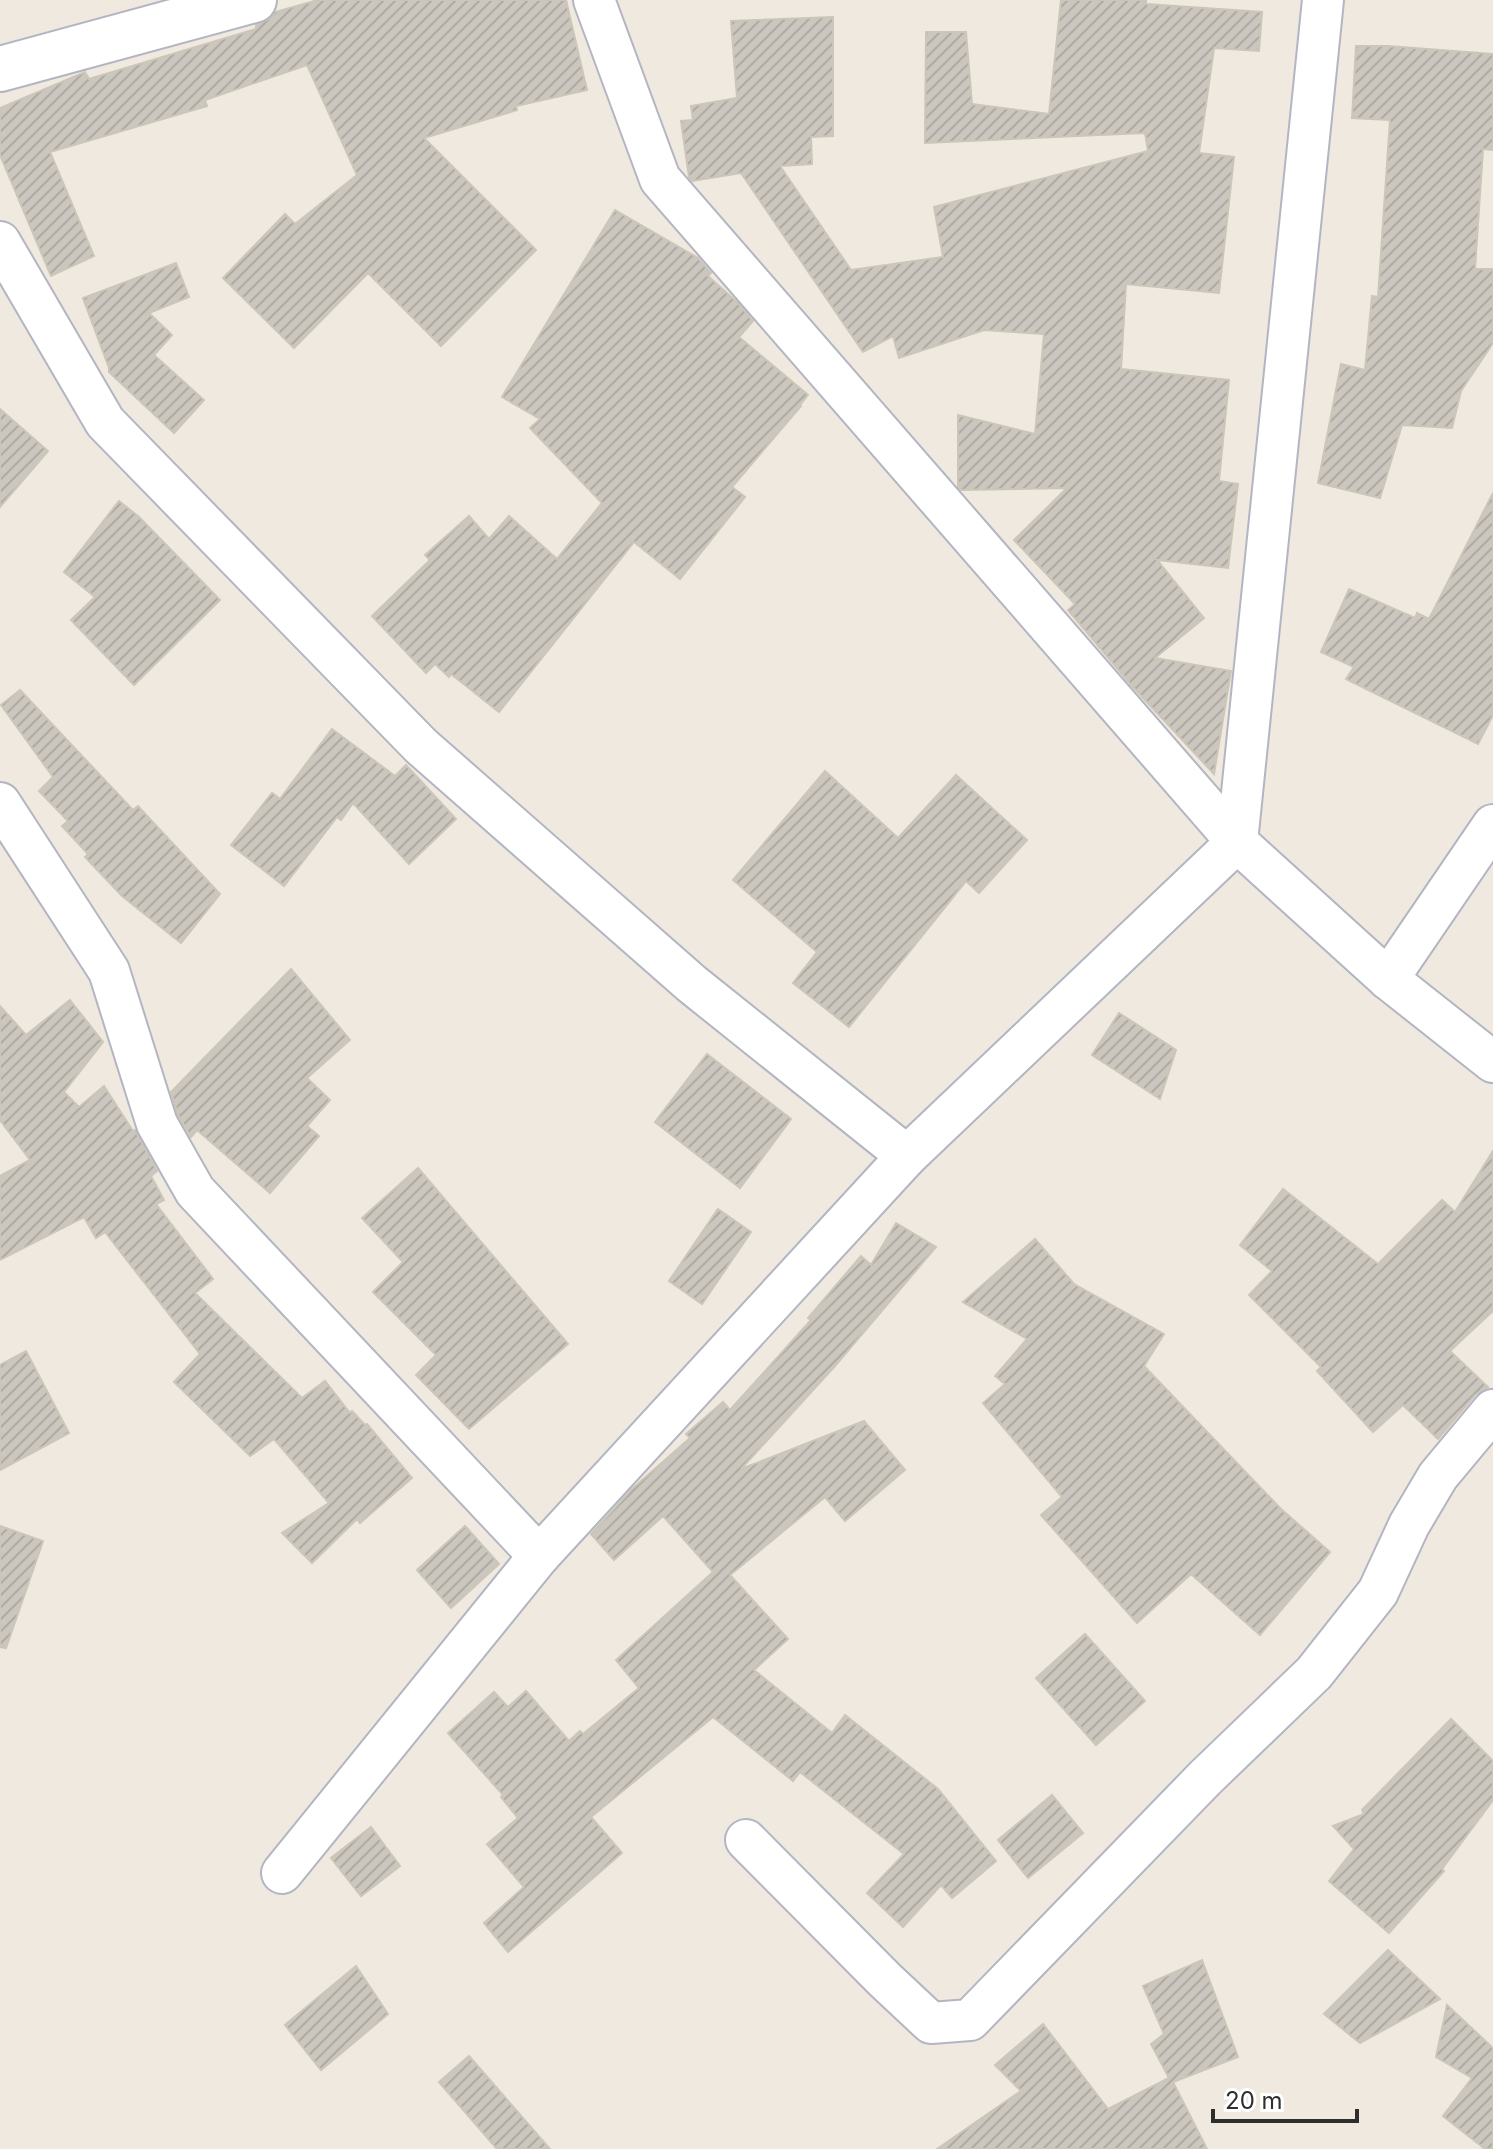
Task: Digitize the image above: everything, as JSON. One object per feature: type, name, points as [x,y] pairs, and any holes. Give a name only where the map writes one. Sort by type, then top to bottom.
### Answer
[{"type":"street","points":[[0,69],[254,0]]},
{"type":"street","points":[[594,0],[660,179],[1237,842],[1388,979],[1493,1062]]},
{"type":"street","points":[[282,1873],[539,1556],[907,1156],[1237,842],[1323,0]]},
{"type":"street","points":[[0,242],[105,422],[421,746],[692,984],[907,1156]]},
{"type":"street","points":[[0,803],[109,971],[157,1124],[195,1191],[539,1556]]},
{"type":"street","points":[[1388,979],[1493,825]]},
{"type":"street","points":[[746,1840],[931,2023],[970,2020],[1205,1778],[1314,1673],[1378,1592],[1409,1525],[1438,1476],[1493,1410]]},
{"type":"building","points":[[318,0],[566,0],[587,90],[516,106],[517,110],[424,138],[536,250],[441,346],[368,273],[294,348],[223,278],[285,214],[295,224],[357,175],[307,65],[205,100],[207,106],[50,152],[94,256],[51,276],[0,155],[0,108],[85,72],[89,79],[256,29],[256,25],[271,18],[275,12]]},
{"type":"building","points":[[1061,0],[1146,0],[1146,4],[1262,12],[1259,51],[1214,48],[1199,153],[1234,157],[1219,293],[1126,284],[1121,369],[1229,380],[1219,481],[1238,484],[1228,568],[1157,560],[1204,618],[1155,658],[1231,671],[1214,774],[1132,686],[1068,610],[1075,604],[1014,540],[1067,488],[961,490],[958,487],[958,415],[1035,434],[1044,334],[984,330],[899,358],[893,336],[863,352],[741,173],[692,181],[689,177],[681,121],[693,120],[691,106],[737,98],[731,21],[833,17],[833,136],[811,137],[812,164],[780,166],[851,270],[943,257],[934,207],[1148,151],[1145,133],[925,143],[926,32],[966,32],[972,104],[1049,114]]},
{"type":"building","points":[[1356,46],[1493,54],[1493,150],[1483,149],[1475,269],[1493,269],[1493,343],[1461,391],[1452,428],[1402,425],[1380,498],[1318,483],[1341,364],[1365,370],[1372,296],[1378,297],[1390,120],[1352,118]]},
{"type":"building","points":[[615,210],[698,258],[711,273],[708,276],[753,321],[739,337],[808,395],[732,487],[745,497],[680,579],[634,542],[499,712],[435,664],[426,673],[372,616],[430,560],[425,555],[469,516],[489,539],[509,516],[557,559],[602,503],[530,428],[540,419],[502,397]]},
{"type":"building","points":[[176,263],[189,297],[149,313],[172,335],[154,355],[204,400],[174,433],[109,372],[83,298]]},
{"type":"building","points":[[0,409],[48,451],[0,507]]},
{"type":"building","points":[[1493,493],[1493,715],[1478,744],[1346,679],[1354,667],[1321,652],[1349,589],[1415,618],[1417,613],[1429,619]]},
{"type":"building","points":[[119,501],[139,517],[220,600],[134,685],[71,620],[95,597],[64,572]]},
{"type":"building","points":[[20,690],[133,810],[138,806],[220,894],[181,943],[122,896],[85,857],[88,854],[62,826],[68,821],[39,791],[53,777],[1,705]]},
{"type":"building","points":[[332,729],[395,776],[406,765],[456,819],[409,864],[353,803],[341,820],[337,817],[284,886],[231,845],[272,793],[280,799]]},
{"type":"building","points":[[825,771],[898,838],[956,775],[1027,840],[979,893],[966,881],[849,1027],[793,983],[817,952],[733,880]]},
{"type":"building","points":[[291,969],[350,1040],[307,1078],[330,1100],[307,1126],[319,1136],[270,1193],[197,1130],[191,1137],[178,1115],[171,1092]]},
{"type":"building","points":[[70,1000],[103,1042],[64,1092],[79,1107],[104,1086],[135,1130],[157,1171],[151,1176],[164,1200],[156,1204],[213,1279],[195,1293],[302,1398],[325,1381],[350,1413],[352,1411],[367,1424],[412,1478],[360,1523],[357,1519],[312,1563],[282,1533],[329,1503],[274,1439],[250,1456],[174,1382],[200,1354],[105,1232],[96,1238],[84,1217],[0,1260],[0,1176],[30,1160],[0,1120],[0,1006],[26,1035]]},
{"type":"building","points":[[1119,1013],[1176,1050],[1160,1099],[1092,1055]]},
{"type":"building","points":[[707,1054],[791,1119],[740,1188],[655,1122]]},
{"type":"building","points":[[1493,1151],[1493,1311],[1450,1351],[1488,1387],[1475,1395],[1438,1439],[1403,1405],[1373,1432],[1317,1371],[1321,1367],[1249,1295],[1272,1271],[1240,1245],[1283,1189],[1378,1264],[1442,1200],[1455,1212]]},
{"type":"building","points":[[418,1168],[568,1344],[469,1429],[416,1375],[436,1355],[373,1292],[403,1262],[362,1218]]},
{"type":"building","points":[[718,1209],[751,1232],[702,1304],[669,1281]]},
{"type":"building","points":[[896,1223],[936,1247],[835,1366],[741,1469],[864,1421],[905,1470],[845,1521],[825,1497],[730,1575],[788,1639],[754,1670],[832,1733],[845,1715],[938,1789],[996,1861],[952,1898],[941,1885],[903,1927],[867,1893],[904,1854],[800,1772],[793,1781],[713,1717],[591,1817],[622,1853],[508,1952],[484,1923],[524,1887],[487,1844],[518,1818],[501,1797],[503,1795],[448,1733],[494,1692],[508,1707],[526,1691],[569,1741],[580,1731],[583,1734],[639,1688],[616,1660],[713,1572],[663,1516],[614,1560],[591,1534],[632,1489],[690,1438],[686,1434],[723,1402],[730,1410],[811,1320],[808,1318],[861,1256],[871,1265]]},
{"type":"building","points":[[1035,1239],[1074,1284],[1164,1334],[1144,1366],[1281,1509],[1330,1552],[1260,1635],[1191,1574],[1137,1623],[1041,1515],[1062,1497],[983,1403],[1005,1384],[995,1376],[1027,1339],[963,1302]]},
{"type":"building","points":[[26,1351],[69,1433],[0,1470],[0,1365]]},
{"type":"building","points":[[0,1526],[43,1541],[6,1648],[0,1647]]},
{"type":"building","points":[[465,1526],[499,1564],[451,1608],[417,1570]]},
{"type":"building","points":[[1085,1634],[1145,1701],[1096,1745],[1036,1678]]},
{"type":"building","points":[[1451,1719],[1493,1761],[1493,1800],[1442,1869],[1444,1871],[1389,1933],[1329,1881],[1354,1849],[1333,1826],[1364,1814],[1362,1810]]},
{"type":"building","points":[[1052,1795],[1083,1833],[1028,1878],[998,1840]]},
{"type":"building","points":[[371,1827],[400,1866],[361,1896],[331,1858]]},
{"type":"building","points":[[1388,1950],[1440,1999],[1360,2043],[1324,2014]]},
{"type":"building","points":[[1202,1960],[1238,2057],[1173,2082],[1207,2149],[937,2149],[1021,2091],[995,2065],[1043,2024],[1108,2109],[1169,2078],[1151,2044],[1164,2034],[1143,1986]]},
{"type":"building","points":[[356,1966],[388,2014],[321,2070],[285,2025]]},
{"type":"building","points":[[1447,2005],[1493,2048],[1493,2149],[1485,2149],[1443,2116],[1472,2078],[1436,2057]]},
{"type":"building","points":[[469,2056],[550,2149],[497,2149],[439,2082]]}]
